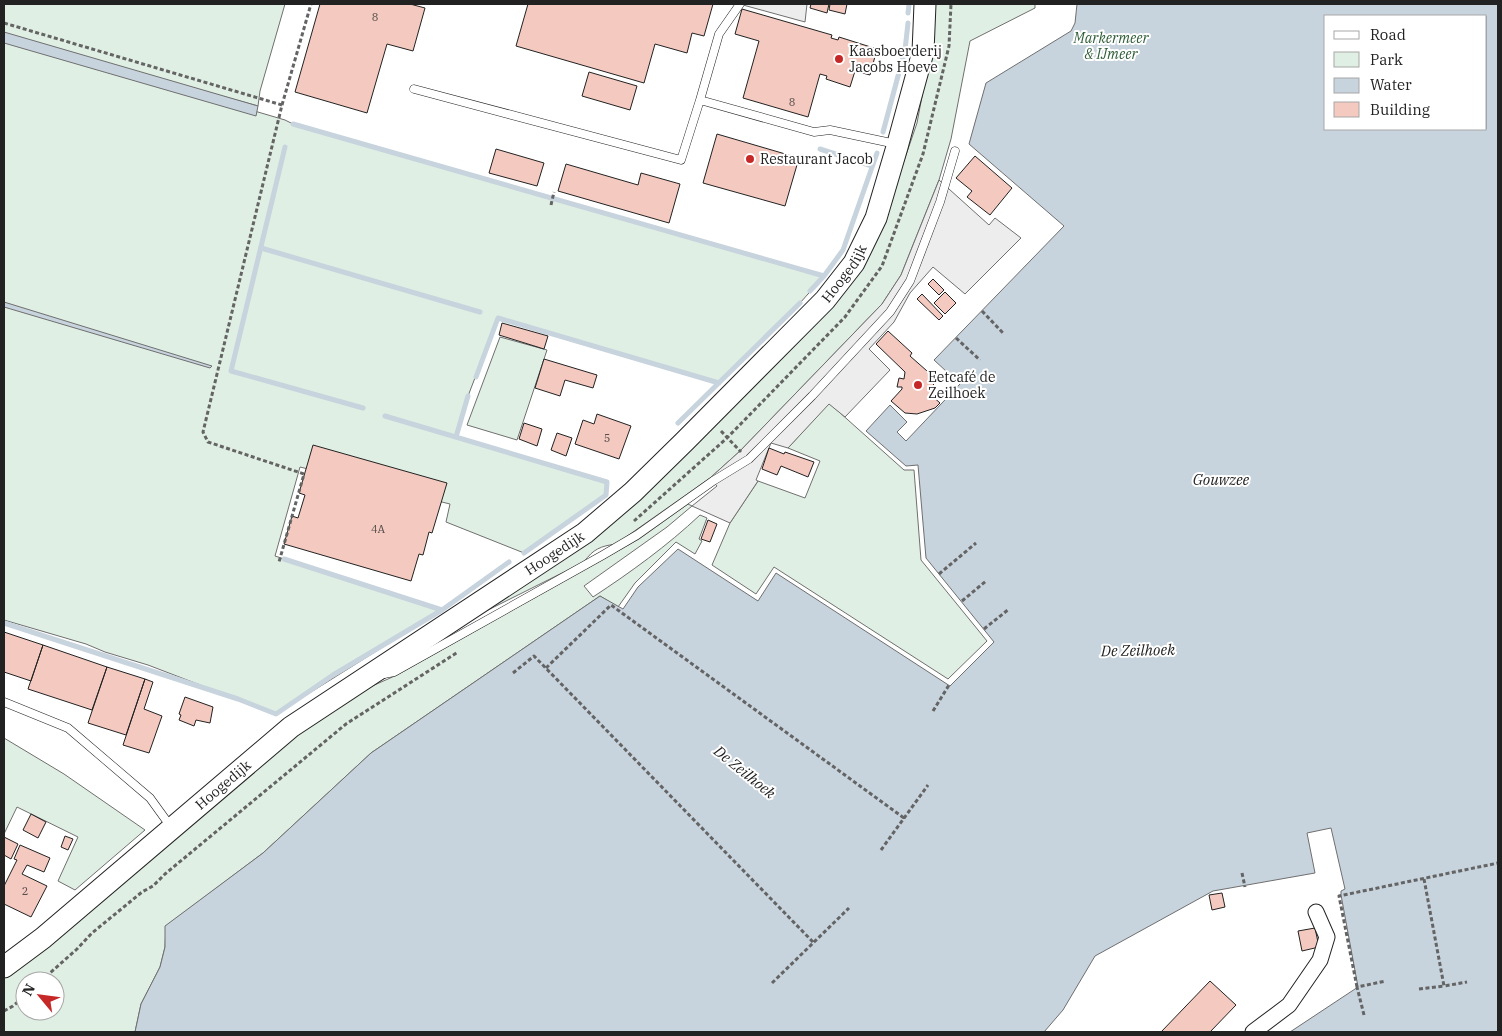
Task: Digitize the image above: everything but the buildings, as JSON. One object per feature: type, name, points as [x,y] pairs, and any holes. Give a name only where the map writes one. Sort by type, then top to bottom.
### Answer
[{"type":"street","name":"Hoogedijk","points":[[4,967],[44,938],[291,727],[585,533],[632,492],[818,308],[854,263],[876,218],[922,52],[925,4]]},
{"type":"street","points":[[1253,1032],[1289,1005],[1320,960],[1327,937],[1316,912]]},
{"type":"lane","points":[[414,89],[681,160],[719,34],[740,4]]},
{"type":"lane","points":[[700,100],[814,132],[830,130],[898,144]]},
{"type":"lane","points":[[361,680],[394,672],[603,555],[637,535],[713,481],[749,459],[812,396],[890,312],[910,281],[940,202],[955,151]]},
{"type":"lane","points":[[4,702],[68,728],[150,798],[172,829]]},
{"type":"path","points":[[278,562],[304,474],[208,442],[203,432],[282,105],[311,4]]},
{"type":"path","points":[[4,23],[282,105]]},
{"type":"path","points":[[551,205],[554,192]]},
{"type":"path","points":[[982,311],[1003,332]]},
{"type":"path","points":[[956,338],[980,360]]},
{"type":"path","points":[[708,418],[740,451]]},
{"type":"path","points":[[939,574],[976,543]]},
{"type":"path","points":[[962,601],[986,581]]},
{"type":"path","points":[[546,668],[611,605],[904,818]]},
{"type":"path","points":[[984,629],[1009,609]]},
{"type":"path","points":[[513,673],[534,656],[814,943]]},
{"type":"path","points":[[933,711],[949,685]]},
{"type":"path","points":[[881,850],[928,785]]},
{"type":"path","points":[[1364,1015],[1339,896],[1498,863]]},
{"type":"path","points":[[1242,873],[1245,887]]},
{"type":"path","points":[[1424,879],[1444,986]]},
{"type":"path","points":[[772,984],[849,908]]},
{"type":"path","points":[[1357,987],[1386,981]]},
{"type":"path","points":[[1419,990],[1467,982]]},
{"type":"path","points":[[4,1012],[15,1004]]},
{"type":"green space","points":[[4,4],[285,4],[260,91],[258,106],[4,36]]},
{"type":"green space","points":[[934,4],[1035,4],[1035,8],[970,41],[951,139],[939,180],[901,275],[882,304],[740,451],[710,478],[616,544],[598,549],[584,562],[480,614],[737,398],[887,210],[917,123],[932,43]]},
{"type":"green space","points":[[4,37],[285,120],[293,124],[824,276],[800,303],[719,383],[498,318],[468,396],[456,437],[607,482],[606,495],[524,553],[446,522],[450,504],[300,467],[275,556],[442,610],[276,714],[148,665],[86,644],[4,620]]},
{"type":"green space","points":[[500,337],[547,350],[517,440],[467,425]]},
{"type":"green space","points":[[829,403],[904,470],[914,470],[921,560],[987,641],[948,679],[774,567],[756,594],[712,565],[730,523],[758,481],[805,498],[820,461],[788,448]]},
{"type":"green space","points":[[688,504],[692,506],[667,527],[584,586],[593,597],[648,558],[700,515],[707,518],[699,539],[702,541],[695,554],[676,542],[635,583],[618,607],[600,596],[371,753],[263,853],[166,926],[165,947],[160,967],[141,1004],[135,1032],[4,1032],[4,978],[250,770],[354,694],[397,675],[639,539]]},
{"type":"green space","points":[[4,738],[64,774],[145,830],[75,890],[58,881],[78,837],[17,807],[4,834]]},
{"type":"shaded area","points":[[807,4],[805,22],[743,5]]},
{"type":"shaded area","points":[[939,180],[989,225],[995,218],[1021,238],[965,294],[933,267],[910,293],[894,322],[869,349],[890,370],[845,417],[829,404],[788,448],[771,443],[756,480],[758,481],[730,523],[692,506],[717,486],[710,478],[740,451],[882,304],[901,275]]},
{"type":"water","name":"Gouwzee","points":[[1077,4],[1498,4],[1498,1032],[1290,1032],[1358,987],[1341,895],[1341,891],[1345,889],[1331,828],[1307,833],[1315,873],[1213,891],[1095,956],[1063,1010],[1044,1032],[135,1032],[141,1004],[160,967],[165,947],[165,926],[263,853],[371,753],[600,596],[623,609],[638,587],[678,549],[758,601],[776,573],[950,686],[994,642],[926,558],[918,465],[906,466],[866,431],[890,405],[907,422],[897,432],[906,441],[960,384],[934,360],[1064,226],[969,144],[986,83],[1071,31],[1075,23]]},
{"type":"water","points":[[4,32],[258,106],[256,116],[4,43]]},
{"type":"water","points":[[4,302],[212,366],[210,368],[4,307]]},
{"type":"waterway","points":[[908,13],[909,4]]},
{"type":"waterway","points":[[883,132],[905,50],[908,23]]},
{"type":"waterway","points":[[293,124],[824,276]]},
{"type":"waterway","points":[[285,147],[231,371],[363,408]]},
{"type":"waterway","points":[[820,149],[872,166]]},
{"type":"waterway","points":[[810,291],[824,276],[843,250],[877,153]]},
{"type":"waterway","points":[[261,248],[480,312]]},
{"type":"waterway","points":[[678,423],[800,303]]},
{"type":"waterway","points":[[476,377],[498,318],[719,383]]},
{"type":"waterway","points":[[456,437],[468,396]]},
{"type":"waterway","points":[[385,416],[607,482],[606,495],[524,553]]},
{"type":"waterway","points":[[284,559],[442,610]]},
{"type":"waterway","points":[[4,623],[238,699],[276,714],[333,675],[442,610],[509,562]]},
{"type":"place","name":"Kaasboerderij Jacobs Hoeve","points":[[839,59]]},
{"type":"place","name":"Restaurant Jacob","points":[[750,159]]},
{"type":"place","name":"Eetcafé de Zeilhoek","points":[[918,385]]},
{"type":"park label","name":"Markermeer & IJmeer","points":[[1111,46]]},
{"type":"water label","name":"De Zeilhoek","points":[[1138,650]]},
{"type":"water label","name":"De Zeilhoek","points":[[745,772]]}]
